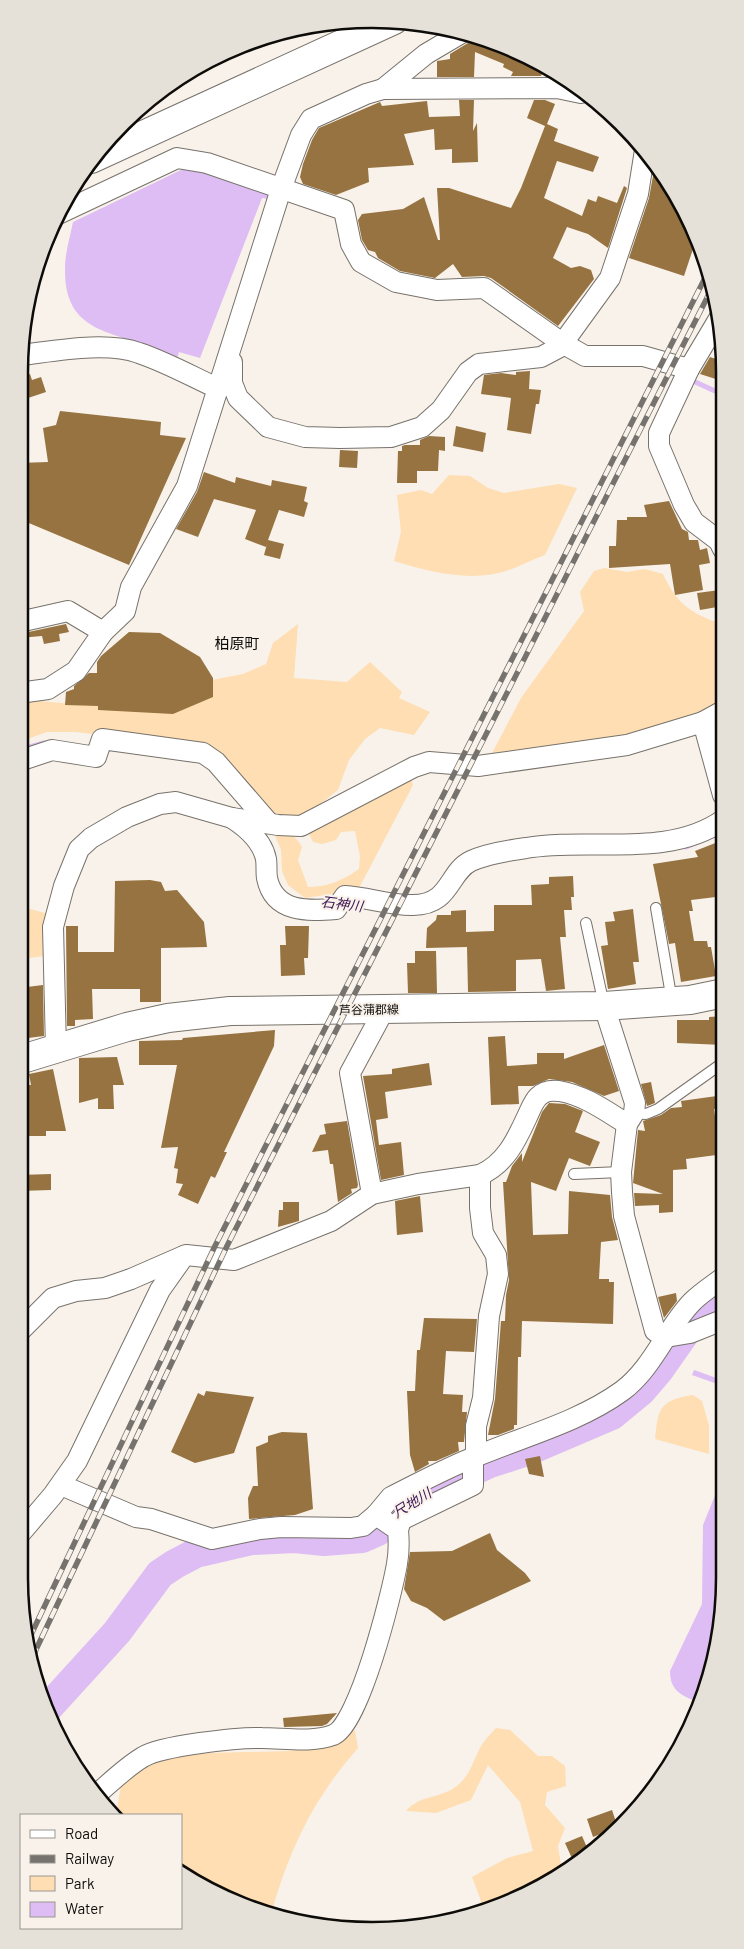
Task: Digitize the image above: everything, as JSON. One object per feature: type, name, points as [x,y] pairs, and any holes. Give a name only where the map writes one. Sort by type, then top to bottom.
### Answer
[{"type":"main road","points":[[108,151],[377,28]]},
{"type":"main road","name":"芦谷蒲郡線","points":[[28,1057],[127,1027],[192,1015],[230,1011],[604,1006],[672,1001],[716,994]]},
{"type":"street","points":[[383,89],[426,54],[454,37]]},
{"type":"street","points":[[28,692],[48,689],[76,671],[103,632],[124,612],[130,587],[187,486],[280,189],[301,134],[311,119],[366,94],[383,89],[558,88],[570,91]]},
{"type":"street","points":[[69,209],[177,158],[207,163],[344,210],[352,244],[361,262],[396,282],[437,290],[484,288],[562,343],[585,356],[643,356],[689,369]]},
{"type":"street","points":[[229,356],[234,366],[232,383],[238,398],[268,427],[305,437],[382,437],[422,427],[441,410],[468,372],[479,364],[541,357],[560,347],[610,278],[638,194],[643,159]]},
{"type":"street","points":[[714,327],[689,369],[658,433],[659,446],[684,505],[694,522],[716,539]]},
{"type":"street","points":[[28,354],[62,350],[108,348],[137,352],[219,388]]},
{"type":"street","points":[[28,620],[68,611],[103,632]]},
{"type":"street","points":[[56,1049],[53,927],[64,886],[79,850],[91,838],[127,817],[160,804],[176,802],[251,820],[301,826],[414,767],[430,762],[478,766],[627,745],[702,722],[716,715]]},
{"type":"street","points":[[702,722],[716,771]]},
{"type":"street","points":[[28,758],[52,750],[99,748],[203,753],[216,762],[251,820]]},
{"type":"street","points":[[251,820],[248,828],[266,857],[267,878],[277,900],[301,910],[341,902],[413,905],[442,896],[460,870],[470,861],[526,848],[577,843],[648,844],[695,834],[716,824]]},
{"type":"street","points":[[604,1006],[635,1103],[621,1172],[624,1216],[651,1319],[655,1330],[677,1334],[716,1322]]},
{"type":"street","points":[[372,1194],[350,1073],[384,1010]]},
{"type":"street","points":[[28,1323],[53,1298],[76,1291],[105,1288],[131,1279],[186,1254],[234,1260],[330,1221],[372,1194],[418,1184],[480,1175],[489,1171],[504,1159],[518,1138],[536,1098],[546,1091],[558,1091],[584,1098],[631,1119]]},
{"type":"street","points":[[61,1485],[136,1517],[150,1519],[212,1539],[274,1528],[351,1528],[401,1520],[473,1485],[476,1426],[483,1398],[489,1316],[498,1274],[496,1255],[483,1233],[480,1208],[480,1175]]},
{"type":"street","points":[[28,1525],[61,1485],[77,1461],[160,1290],[186,1254]]},
{"type":"street","points":[[474,1464],[594,1410],[623,1390],[677,1334],[692,1302],[716,1282]]},
{"type":"street","points":[[102,1790],[143,1757],[157,1750],[250,1738],[322,1738],[336,1734],[344,1727],[351,1717],[363,1686],[388,1606],[397,1563],[386,1522]]},
{"type":"lane","points":[[656,908],[672,1001]]},
{"type":"lane","points":[[586,923],[604,1006]]},
{"type":"lane","points":[[631,1119],[658,1109],[716,1068]]},
{"type":"lane","points":[[574,1174],[621,1172]]},
{"type":"green space","points":[[449,475],[470,476],[488,488],[504,493],[559,484],[577,488],[545,555],[514,568],[495,574],[466,576],[436,572],[394,561],[401,532],[397,495],[421,490],[432,494]]},
{"type":"green space","points":[[604,568],[627,572],[645,569],[663,574],[674,593],[686,606],[694,612],[716,621],[716,707],[627,738],[489,759],[521,698],[584,611],[580,592],[594,571]]},
{"type":"green space","points":[[298,624],[294,678],[347,682],[370,662],[402,692],[399,698],[430,712],[414,735],[380,728],[365,739],[349,760],[338,790],[302,818],[272,813],[198,746],[75,732],[47,732],[28,739],[28,700],[83,705],[243,674],[266,664],[273,643]]},
{"type":"green space","points":[[410,776],[413,785],[358,890],[305,898],[288,885],[282,871],[281,850],[272,828],[290,834],[302,847],[298,860],[308,887],[322,886],[335,882],[359,869],[360,856],[355,831],[341,832],[336,840],[322,844],[313,842],[308,832]]},
{"type":"green space","points":[[28,908],[56,916],[54,955],[28,958]]},
{"type":"green space","points":[[693,1395],[702,1401],[709,1426],[709,1454],[655,1439],[658,1420],[663,1407],[674,1400]]},
{"type":"green space","points":[[496,1728],[510,1730],[538,1756],[552,1756],[565,1766],[566,1786],[547,1792],[545,1805],[565,1828],[558,1846],[561,1864],[524,1886],[480,1904],[481,1901],[472,1877],[507,1858],[533,1851],[520,1802],[488,1765],[471,1800],[436,1813],[406,1811],[417,1802],[448,1791],[460,1783],[465,1778],[483,1743]]},
{"type":"green space","points":[[355,1730],[358,1748],[330,1783],[309,1817],[287,1865],[273,1907],[220,1886],[182,1864],[182,1814],[122,1814],[117,1809],[121,1785],[161,1758],[210,1753],[290,1751],[332,1744]]},
{"type":"water","points":[[183,169],[206,172],[270,193],[268,199],[262,198],[200,358],[179,352],[177,359],[146,345],[110,334],[86,321],[70,301],[66,286],[65,268],[73,222]]},
{"type":"water","points":[[694,1370],[716,1378],[716,1384],[692,1375]]},
{"type":"water","points":[[716,1493],[716,1600],[714,1622],[705,1666],[693,1700],[675,1689],[672,1684],[670,1671],[702,1604],[703,1525]]},
{"type":"building","points":[[468,43],[474,43],[504,54],[542,73],[541,76],[511,76],[513,72],[503,67],[504,64],[475,52],[474,77],[437,77],[437,61],[450,59],[450,54]]},
{"type":"building","points":[[459,100],[474,100],[473,131],[477,123],[478,162],[452,163],[452,149],[435,150],[434,129],[404,134],[414,165],[368,168],[369,182],[336,195],[303,184],[300,177],[303,164],[312,140],[319,128],[380,102],[382,106],[427,101],[429,117],[460,116]]},
{"type":"building","points":[[534,100],[545,100],[555,104],[547,124],[558,129],[554,141],[599,157],[593,172],[557,161],[544,198],[582,216],[588,199],[596,202],[598,196],[617,203],[624,186],[627,188],[608,248],[588,234],[567,227],[553,258],[571,268],[580,266],[591,270],[594,279],[558,326],[491,278],[484,276],[462,277],[453,264],[435,278],[400,271],[378,258],[375,252],[368,250],[362,240],[358,220],[362,214],[403,209],[424,197],[438,240],[440,240],[437,188],[449,188],[511,208],[521,188],[545,126],[527,118]]},
{"type":"building","points":[[653,174],[681,220],[693,248],[684,276],[629,258],[649,198]]},
{"type":"building","points":[[710,357],[716,359],[716,379],[700,374]]},
{"type":"building","points":[[530,371],[529,389],[541,390],[539,404],[536,404],[531,434],[507,430],[511,398],[481,394],[484,375],[501,373],[516,375],[516,372]]},
{"type":"building","points":[[30,374],[32,380],[41,377],[46,392],[28,398],[28,375]]},
{"type":"building","points":[[60,411],[161,422],[160,435],[186,438],[129,565],[28,523],[28,463],[48,462],[43,428],[56,425]]},
{"type":"building","points":[[456,426],[486,433],[483,452],[453,446]]},
{"type":"building","points":[[429,436],[445,437],[445,451],[439,450],[438,471],[417,471],[417,483],[397,483],[398,451],[402,451],[402,446],[405,445],[420,445],[420,440]]},
{"type":"building","points":[[340,450],[358,451],[357,468],[339,467]]},
{"type":"building","points":[[204,472],[235,483],[236,477],[271,486],[272,480],[307,487],[304,501],[308,503],[304,517],[279,510],[268,540],[284,544],[280,559],[264,555],[267,544],[266,547],[245,539],[256,510],[214,499],[198,537],[176,529],[197,492]]},
{"type":"building","points":[[669,501],[682,529],[688,532],[689,540],[698,540],[700,550],[707,548],[710,563],[699,565],[703,590],[675,595],[670,564],[609,568],[609,546],[616,546],[617,520],[627,520],[627,517],[647,517],[644,505]]},
{"type":"building","points":[[716,591],[716,607],[700,610],[697,593]]},
{"type":"building","points":[[66,624],[69,632],[59,634],[60,641],[44,644],[42,636],[28,637],[28,632]]},
{"type":"building","points":[[129,632],[160,633],[200,657],[213,678],[213,697],[173,714],[98,710],[98,706],[65,705],[66,692],[74,689],[74,686],[89,673],[97,673],[97,662],[101,656]]},
{"type":"building","points":[[716,843],[716,897],[691,900],[693,911],[689,911],[694,941],[707,941],[708,947],[711,947],[716,976],[681,982],[675,943],[669,944],[653,864],[698,857],[695,851]]},
{"type":"building","points":[[573,876],[574,897],[571,897],[572,910],[564,910],[566,937],[560,937],[565,989],[546,991],[541,959],[516,960],[516,991],[468,992],[467,947],[426,948],[427,928],[436,920],[437,915],[451,915],[451,911],[466,910],[466,932],[494,931],[494,905],[532,905],[531,885],[549,884],[549,877]]},
{"type":"building","points":[[150,880],[161,882],[165,891],[177,890],[204,922],[207,947],[161,948],[161,1002],[140,1002],[140,989],[92,989],[93,1019],[75,1020],[75,1026],[67,1026],[66,926],[78,926],[78,952],[114,952],[115,881]]},
{"type":"building","points":[[633,909],[639,962],[633,962],[636,984],[608,989],[601,946],[608,945],[605,922],[615,921],[613,912]]},
{"type":"building","points":[[285,926],[309,926],[308,958],[304,958],[305,975],[281,976],[280,945],[286,945]]},
{"type":"building","points":[[415,951],[436,951],[437,993],[408,993],[407,963],[415,963]]},
{"type":"building","points":[[43,985],[44,1036],[28,1038],[28,987]]},
{"type":"building","points":[[709,1017],[716,1017],[716,1045],[677,1043],[677,1020],[709,1020]]},
{"type":"building","points":[[275,1030],[274,1046],[224,1152],[227,1152],[215,1178],[211,1176],[198,1204],[178,1195],[183,1184],[176,1183],[178,1169],[174,1168],[178,1147],[161,1148],[177,1065],[139,1065],[139,1041],[182,1040],[183,1038]]},
{"type":"building","points":[[505,1036],[507,1066],[537,1064],[537,1053],[564,1053],[564,1059],[604,1045],[619,1091],[604,1096],[572,1082],[549,1079],[533,1086],[518,1086],[519,1104],[491,1105],[488,1037]]},
{"type":"building","points":[[117,1057],[124,1085],[113,1085],[114,1109],[98,1109],[98,1098],[79,1103],[79,1058]]},
{"type":"building","points":[[429,1063],[432,1085],[385,1092],[388,1118],[376,1120],[379,1145],[401,1142],[404,1175],[381,1180],[363,1076],[392,1074],[392,1069]]},
{"type":"building","points":[[53,1069],[66,1131],[46,1131],[46,1136],[28,1136],[28,1085],[31,1085],[29,1074]]},
{"type":"building","points":[[651,1082],[655,1103],[647,1106],[641,1084]]},
{"type":"building","points":[[716,1096],[716,1109],[714,1109],[716,1155],[686,1159],[687,1169],[673,1170],[673,1212],[659,1213],[659,1205],[635,1206],[634,1193],[663,1194],[633,1183],[638,1130],[645,1131],[643,1121],[661,1115],[671,1108],[682,1107],[681,1101]]},
{"type":"building","points":[[549,1103],[565,1104],[583,1111],[575,1132],[600,1142],[590,1166],[569,1158],[556,1191],[531,1182],[533,1235],[568,1234],[569,1191],[610,1195],[612,1217],[618,1240],[601,1242],[599,1279],[609,1279],[609,1282],[614,1282],[613,1324],[522,1321],[521,1357],[518,1357],[517,1425],[514,1425],[514,1429],[498,1435],[488,1435],[495,1399],[501,1321],[505,1321],[506,1295],[509,1280],[503,1182],[506,1182],[512,1166],[522,1153],[522,1162],[542,1112]]},
{"type":"building","points":[[347,1121],[358,1185],[357,1188],[351,1189],[352,1193],[338,1202],[333,1164],[330,1164],[328,1150],[312,1152],[320,1135],[326,1134],[324,1124]]},
{"type":"building","points":[[51,1174],[51,1190],[28,1191],[28,1175]]},
{"type":"building","points":[[420,1196],[423,1232],[397,1235],[395,1201]]},
{"type":"building","points":[[283,1202],[299,1202],[299,1221],[278,1227],[279,1210],[283,1210]]},
{"type":"building","points":[[676,1293],[677,1301],[664,1318],[658,1297]]},
{"type":"building","points":[[424,1318],[477,1319],[474,1352],[446,1351],[443,1394],[463,1395],[462,1412],[467,1412],[464,1442],[458,1442],[459,1451],[436,1461],[428,1461],[429,1464],[415,1472],[410,1455],[407,1391],[415,1391],[417,1350],[420,1350]]},
{"type":"building","points":[[206,1391],[254,1397],[234,1453],[195,1463],[171,1452],[198,1393],[204,1396]]},
{"type":"building","points":[[282,1432],[307,1433],[313,1509],[295,1515],[249,1519],[248,1498],[253,1486],[258,1486],[256,1447],[268,1442],[268,1436]]},
{"type":"building","points":[[540,1456],[544,1477],[529,1474],[525,1459]]},
{"type":"building","points":[[490,1533],[497,1550],[525,1573],[531,1581],[444,1621],[427,1608],[411,1601],[404,1589],[410,1552],[452,1551]]},
{"type":"building","points":[[337,1713],[327,1724],[322,1726],[284,1727],[283,1718]]},
{"type":"building","points":[[612,1810],[616,1821],[602,1834],[593,1837],[587,1819]]},
{"type":"building","points":[[582,1836],[587,1846],[571,1857],[565,1843]]},
{"type":"waterway","points":[[693,381],[716,391]]},
{"type":"waterway","name":"石神川","points":[[28,747],[44,743]]},
{"type":"waterway","name":"石神川","points":[[686,847],[716,835]]},
{"type":"waterway","name":"尺地川","points":[[52,1704],[117,1632],[160,1574],[175,1564],[196,1553],[252,1540],[295,1538],[324,1541],[362,1538],[378,1531],[390,1515],[403,1504],[421,1495],[490,1463],[530,1450],[612,1415],[641,1391],[659,1370],[706,1303],[716,1296]]},
{"type":"railway","points":[[32,1633],[215,1246],[704,280]]},
{"type":"railway","points":[[36,1651],[227,1246],[708,296]]},
{"type":"district","name":"柏原町","points":[[237,644]]}]
